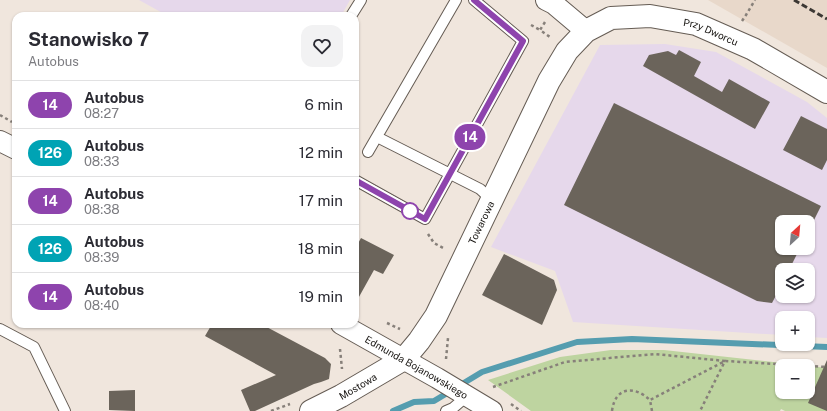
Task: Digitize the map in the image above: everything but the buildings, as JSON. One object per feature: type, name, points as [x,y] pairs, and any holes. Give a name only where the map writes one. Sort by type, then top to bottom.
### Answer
[{"type":"street","points":[[546,0],[554,4],[586,31]]},
{"type":"street","name":"Przy Dworcu","points":[[549,81],[567,51],[586,31],[611,18],[650,16],[696,24],[753,49],[827,92]]},
{"type":"street","name":"Towarowa","points":[[404,359],[419,341],[436,316],[549,81]]},
{"type":"street","points":[[0,141],[12,147]]},
{"type":"street","name":"Edmunda Bojanowskiego","points":[[348,328],[492,411]]},
{"type":"street","name":"Mostowa","points":[[302,407],[341,396],[404,359]]},
{"type":"lane","points":[[354,12],[361,0]]},
{"type":"lane","points":[[368,152],[456,0]]},
{"type":"lane","points":[[359,182],[425,219],[523,41],[474,0]]},
{"type":"lane","points":[[377,137],[480,189],[492,200]]},
{"type":"lane","points":[[0,329],[34,347],[65,411]]},
{"type":"lane","points":[[446,411],[453,408],[467,396]]},
{"type":"path","points":[[0,115],[12,122]]},
{"type":"path","points":[[342,373],[340,348],[346,328]]},
{"type":"path","points":[[491,388],[565,362],[655,354],[725,361],[827,366]]},
{"type":"path","points":[[650,400],[725,361]]},
{"type":"path","points":[[700,411],[725,361]]},
{"type":"path","points":[[612,411],[613,403],[617,395],[625,391],[635,390],[644,393],[650,400],[652,411]]},
{"type":"path","points":[[271,411],[302,407]]},
{"type":"shaded area","points":[[139,0],[350,0],[343,12],[161,12]]},
{"type":"shaded area","points":[[708,0],[827,0],[827,68]]},
{"type":"shaded area","points":[[665,44],[716,52],[807,102],[827,118],[827,338],[815,337],[815,311],[775,311],[775,335],[573,322],[555,271],[491,247],[600,45]]},
{"type":"green space","points":[[611,350],[664,350],[775,362],[775,399],[815,399],[815,367],[827,368],[827,411],[785,411],[781,409],[780,411],[531,411],[488,380],[560,357]]},
{"type":"waterway","points":[[393,411],[414,402],[434,401],[482,372],[577,342],[632,339],[827,347]]},
{"type":"railway","points":[[794,0],[827,19]]},
{"type":"bus line","name":"14","points":[[359,182],[425,219],[523,41],[474,0]]}]
